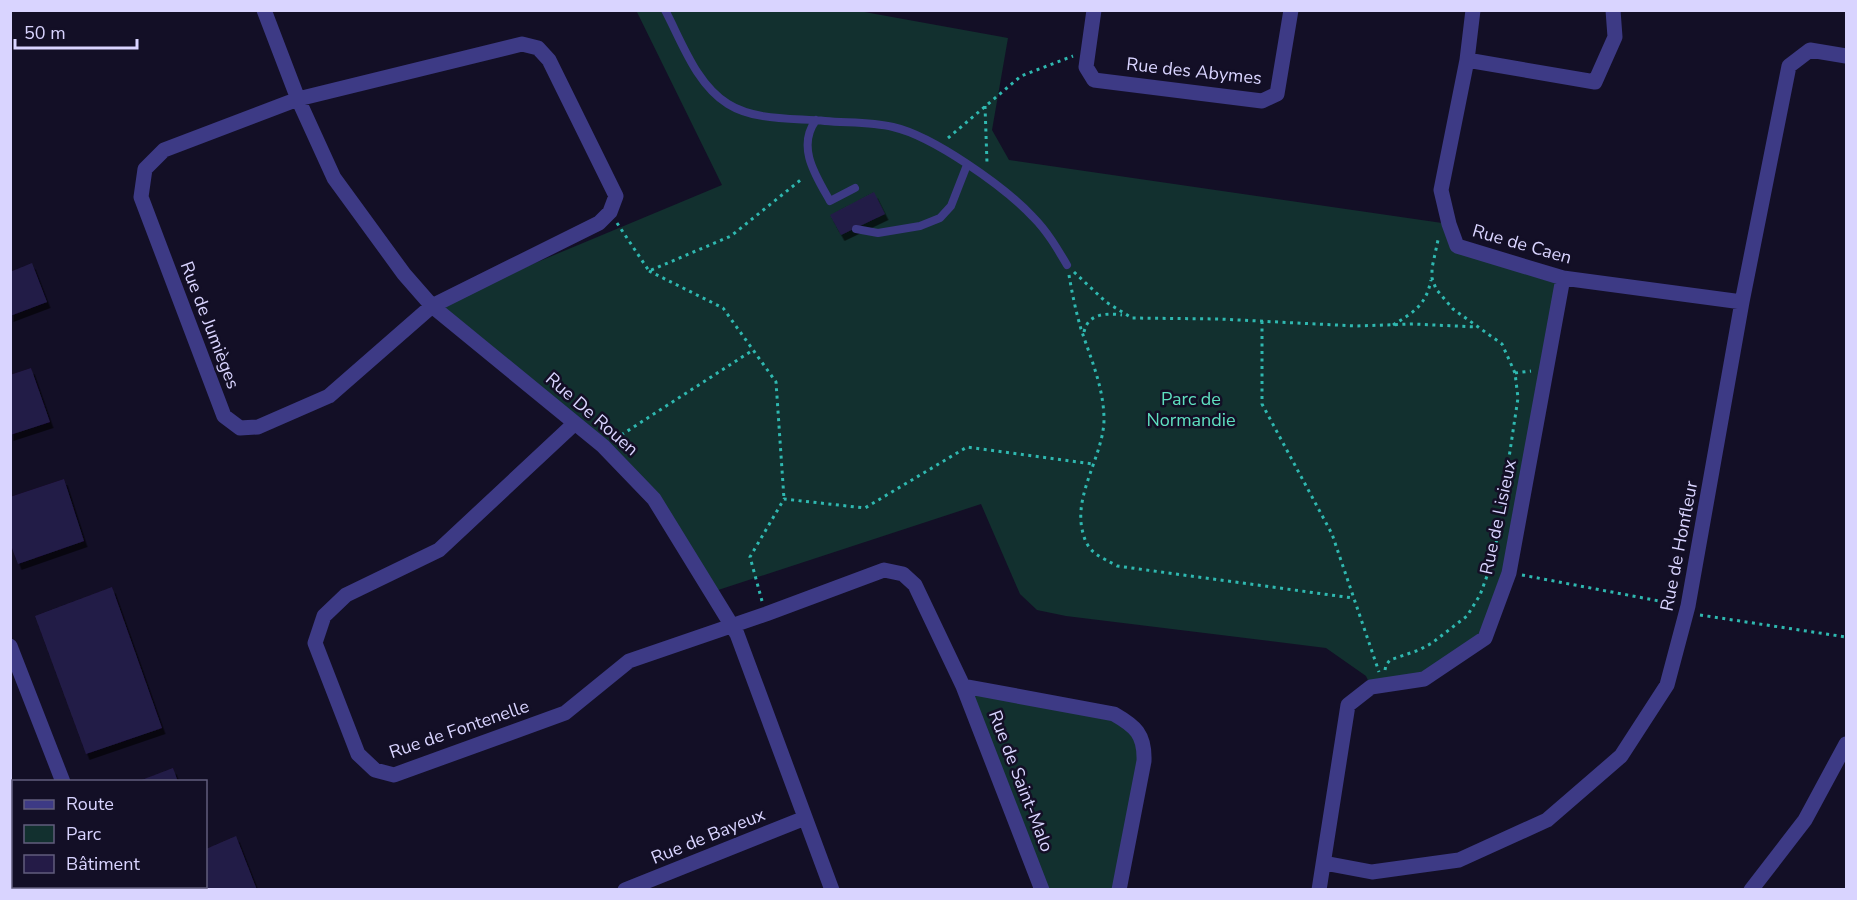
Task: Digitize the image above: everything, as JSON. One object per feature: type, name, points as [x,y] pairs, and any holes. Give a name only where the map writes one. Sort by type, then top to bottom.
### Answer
[{"type":"street","name":"Rue De Rouen","points":[[264,10],[298,99],[334,178],[404,274],[432,306],[603,446],[654,499],[737,634],[832,890]]},
{"type":"street","name":"Rue des Abymes","points":[[1094,10],[1086,68],[1094,80],[1263,101],[1277,94],[1292,10]]},
{"type":"street","name":"Rue de Caen","points":[[1473,10],[1467,60],[1441,190],[1457,246],[1563,278],[1743,302]]},
{"type":"street","points":[[1467,60],[1595,82],[1615,37],[1613,10]]},
{"type":"street","name":"Rue de Jumièges","points":[[522,45],[538,48],[549,60],[616,196],[610,212],[599,223],[432,306],[328,396],[258,427],[240,428],[224,416],[141,197],[145,169],[164,150],[298,99],[522,45]]},
{"type":"street","name":"Rue de Honfleur","points":[[1324,863],[1372,872],[1459,860],[1547,820],[1621,756],[1667,685],[1687,610],[1743,302],[1790,66],[1810,50],[1846,56]]},
{"type":"street","name":"Rue de Lisieux","points":[[1319,890],[1348,705],[1371,687],[1424,679],[1485,638],[1509,573],[1563,278]]},
{"type":"street","name":"Rue de Fontenelle","points":[[575,423],[439,550],[346,595],[324,616],[315,643],[358,754],[375,770],[394,775],[565,713],[629,661],[732,626]]},
{"type":"street","name":"Rue de Saint-Malo","points":[[732,626],[884,570],[903,574],[915,585],[963,686],[1042,890]]},
{"type":"street","points":[[10,646],[62,780]]},
{"type":"street","name":"Rue de Saint-Malo","points":[[963,686],[1114,714],[1133,725],[1145,746],[1144,761],[1119,890]]},
{"type":"street","points":[[1751,890],[1806,820],[1846,744]]},
{"type":"street","name":"Rue de Bayeux","points":[[625,890],[805,818]]},
{"type":"lane","points":[[665,10],[703,81],[728,104],[754,115],[892,127],[924,137],[1020,203],[1054,243],[1067,265]]},
{"type":"lane","points":[[816,120],[809,129],[806,153],[830,201],[855,188]]},
{"type":"lane","points":[[856,229],[878,233],[920,226],[940,218],[951,206],[967,165]]},
{"type":"path","points":[[938,146],[1021,76],[1089,50]]},
{"type":"path","points":[[985,106],[987,179]]},
{"type":"path","points":[[649,272],[731,236],[814,169]]},
{"type":"path","points":[[610,212],[649,272],[723,308],[776,382],[784,499],[750,557],[766,614]]},
{"type":"path","points":[[1393,325],[1415,311],[1426,299],[1438,240],[1449,224]]},
{"type":"path","points":[[1067,265],[1106,302],[1132,318],[1478,328]]},
{"type":"path","points":[[1067,265],[1072,294],[1104,400],[1104,421],[1100,442],[1087,482],[1083,505],[1083,533],[1090,550],[1117,566],[1353,598]]},
{"type":"path","points":[[1383,685],[1386,665],[1390,660],[1432,643],[1467,616],[1480,596],[1491,568],[1518,398],[1518,385],[1511,361],[1502,345],[1465,319],[1445,301],[1436,289],[1432,278]]},
{"type":"path","points":[[1083,334],[1090,319],[1100,315],[1127,316]]},
{"type":"path","points":[[1262,321],[1262,404],[1332,534],[1383,685]]},
{"type":"path","points":[[603,446],[753,350]]},
{"type":"path","points":[[784,499],[864,508],[967,447],[1093,464]]},
{"type":"path","points":[[1509,573],[1687,610],[1846,637]]},
{"type":"green space","name":"Parc de Normandie","points":[[636,10],[859,11],[1008,38],[992,130],[1009,160],[1449,224],[1457,246],[1563,278],[1509,573],[1485,638],[1424,679],[1371,687],[1366,676],[1326,648],[1066,616],[1037,610],[1020,594],[981,504],[712,592],[654,499],[432,306],[722,185]]},
{"type":"green space","points":[[963,686],[1114,714],[1145,746],[1119,889],[1042,889]]},
{"type":"building","points":[[874,192],[885,214],[841,235],[830,215]]},
{"type":"building","points":[[32,263],[47,302],[10,316],[10,272]]},
{"type":"building","points":[[31,368],[50,422],[10,435],[10,375]]},
{"type":"building","points":[[64,479],[84,541],[18,564],[10,543],[10,497]]},
{"type":"building","points":[[112,587],[162,728],[86,754],[35,616]]},
{"type":"building","points":[[173,768],[177,780],[142,780]]},
{"type":"building","points":[[10,802],[12,832],[10,833]]},
{"type":"building","points":[[236,836],[257,890],[181,890],[180,888],[207,888],[207,849]]}]
